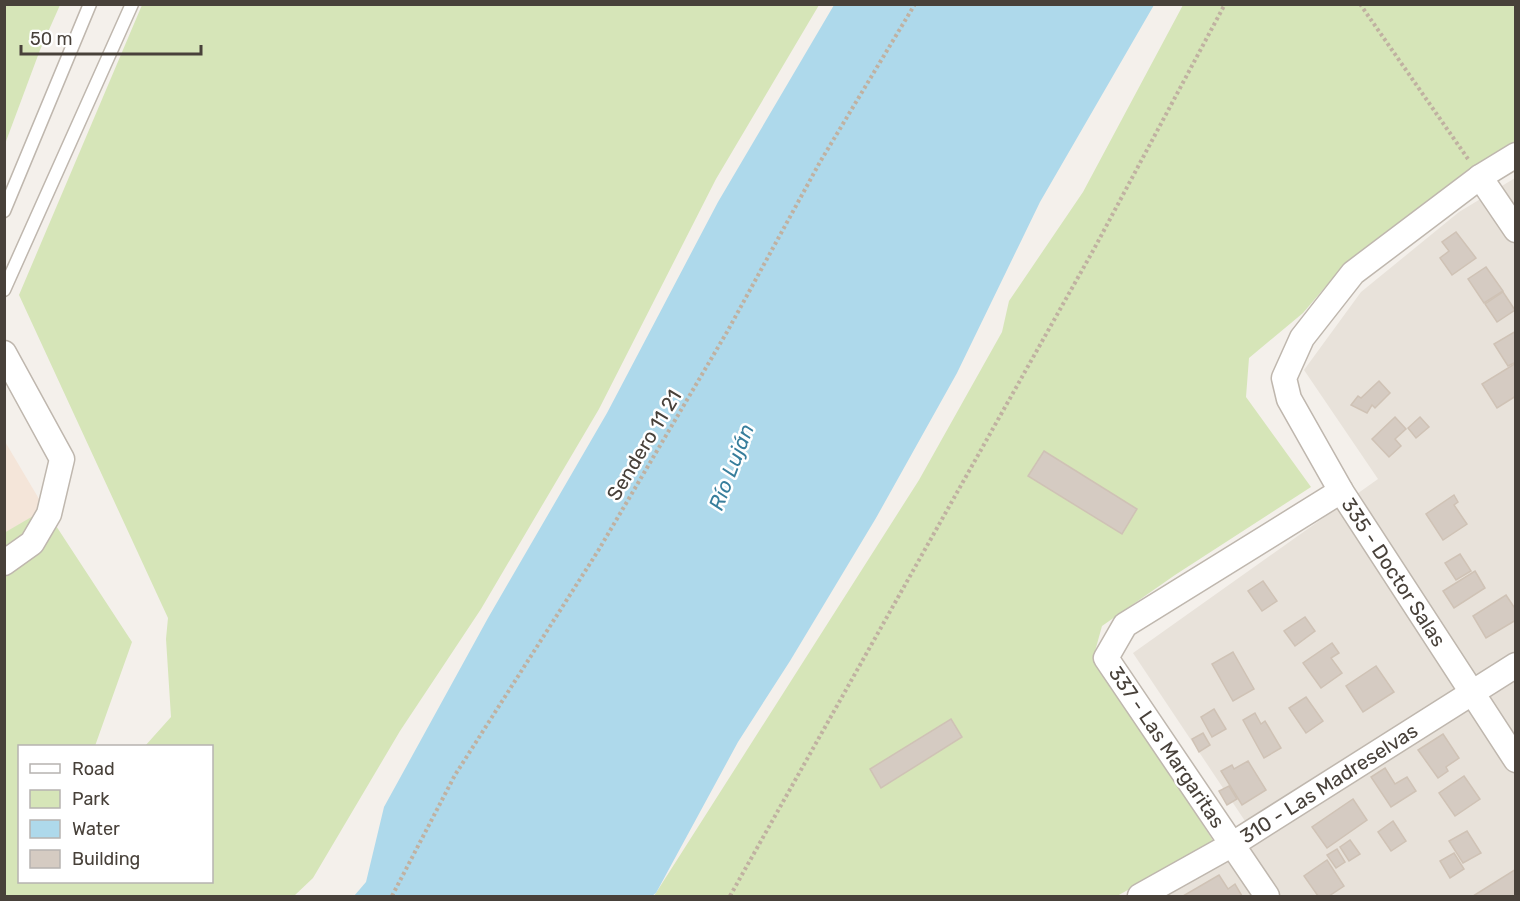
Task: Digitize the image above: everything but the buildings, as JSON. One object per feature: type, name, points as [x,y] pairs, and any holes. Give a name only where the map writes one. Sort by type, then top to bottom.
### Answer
[{"type":"street","points":[[1515,155],[1480,177],[1515,230]]},
{"type":"street","name":"335 - Doctor Salas","points":[[1480,177],[1353,273],[1302,338],[1284,378],[1289,399],[1341,491],[1515,760]]},
{"type":"street","points":[[4,353],[62,459],[49,514],[32,543],[4,562]]},
{"type":"street","name":"337 - Las Margaritas","points":[[1267,897],[1106,658],[1125,625],[1341,491]]},
{"type":"street","name":"310 - Las Madreselvas","points":[[1140,897],[1233,844],[1515,665]]},
{"type":"lane","points":[[4,211],[90,4]]},
{"type":"lane","points":[[4,290],[132,4]]},
{"type":"path","name":"Sendero 11 21","points":[[392,897],[455,775],[598,551],[727,333],[820,162],[915,4]]},
{"type":"path","points":[[730,897],[1094,249],[1226,4]]},
{"type":"path","points":[[1360,4],[1480,177]]},
{"type":"shaded area","points":[[1515,178],[1515,896],[1167,896],[1259,842],[1133,653],[1378,479],[1304,370],[1361,292],[1459,212]]},
{"type":"shaded area","points":[[4,440],[45,509],[5,533],[4,533]]},
{"type":"green space","points":[[5,4],[60,5],[40,50],[5,144]]},
{"type":"green space","points":[[142,5],[819,5],[716,179],[599,409],[481,609],[400,731],[313,878],[294,896],[5,896],[4,533],[45,509],[132,642],[95,745],[18,745],[18,883],[213,883],[213,745],[146,745],[171,717],[166,639],[168,618],[19,295]]},
{"type":"green space","points":[[1183,5],[1515,5],[1515,149],[1463,179],[1344,265],[1303,313],[1249,358],[1246,397],[1311,487],[1175,575],[1102,626],[1094,655],[1214,842],[1117,896],[654,896],[919,480],[1002,332],[1009,301],[1083,192]]},
{"type":"water","name":"Río Luján","points":[[834,5],[1154,5],[1040,202],[957,373],[876,518],[738,742],[656,893],[652,896],[354,896],[366,882],[384,807],[488,618],[607,413],[718,202]]}]
